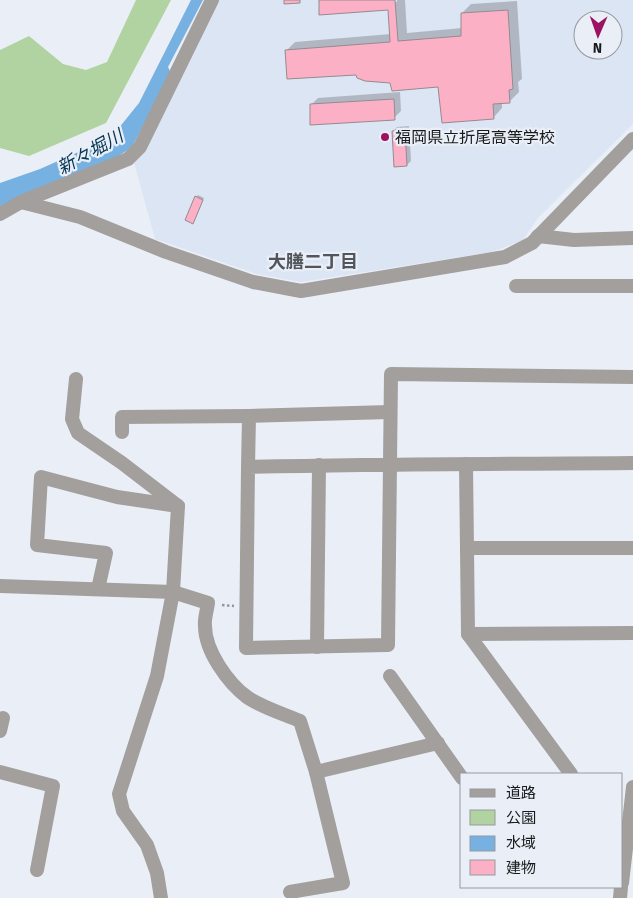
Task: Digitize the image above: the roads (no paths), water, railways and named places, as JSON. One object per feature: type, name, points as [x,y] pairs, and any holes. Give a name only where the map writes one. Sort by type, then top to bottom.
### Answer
[{"type":"street","points":[[0,214],[21,202],[128,159],[140,147],[212,0]]},
{"type":"street","points":[[21,202],[80,217],[166,252],[253,282],[301,291],[505,257],[532,243],[633,139]]},
{"type":"street","points":[[538,236],[574,240],[633,238]]},
{"type":"street","points":[[516,286],[633,286]]},
{"type":"street","points":[[249,416],[246,648],[388,645],[391,374],[633,377]]},
{"type":"street","points":[[76,379],[72,419],[78,433],[122,463],[178,506]]},
{"type":"street","points":[[122,432],[122,418],[390,412]]},
{"type":"street","points":[[248,467],[633,463]]},
{"type":"street","points":[[466,464],[468,634],[570,773]]},
{"type":"street","points":[[317,647],[319,465]]},
{"type":"street","points":[[98,589],[106,553],[37,545],[41,477],[117,497],[178,506]]},
{"type":"street","points":[[161,898],[157,873],[147,845],[123,812],[119,794],[157,676],[173,592],[178,506]]},
{"type":"street","points":[[468,548],[633,548]]},
{"type":"street","points":[[0,586],[173,592],[208,603],[204,625],[206,640],[214,659],[248,697],[300,721],[316,772],[343,883],[290,892]]},
{"type":"street","points":[[468,634],[633,633]]},
{"type":"street","points":[[390,676],[460,775]]},
{"type":"street","points":[[316,772],[438,743]]},
{"type":"street","points":[[0,772],[53,786],[37,870]]},
{"type":"street","points":[[623,862],[624,839],[632,803],[633,787]]},
{"type":"water","name":"新々堀川","points":[[191,0],[203,0],[168,67],[171,73],[132,147],[117,157],[0,207],[0,183],[40,169],[103,141],[114,134],[139,103]]},
{"type":"place","name":"福岡県立折尾高等学校","points":[[385,137]]},
{"type":"district","name":"大膳二丁目","points":[[313,262]]}]
